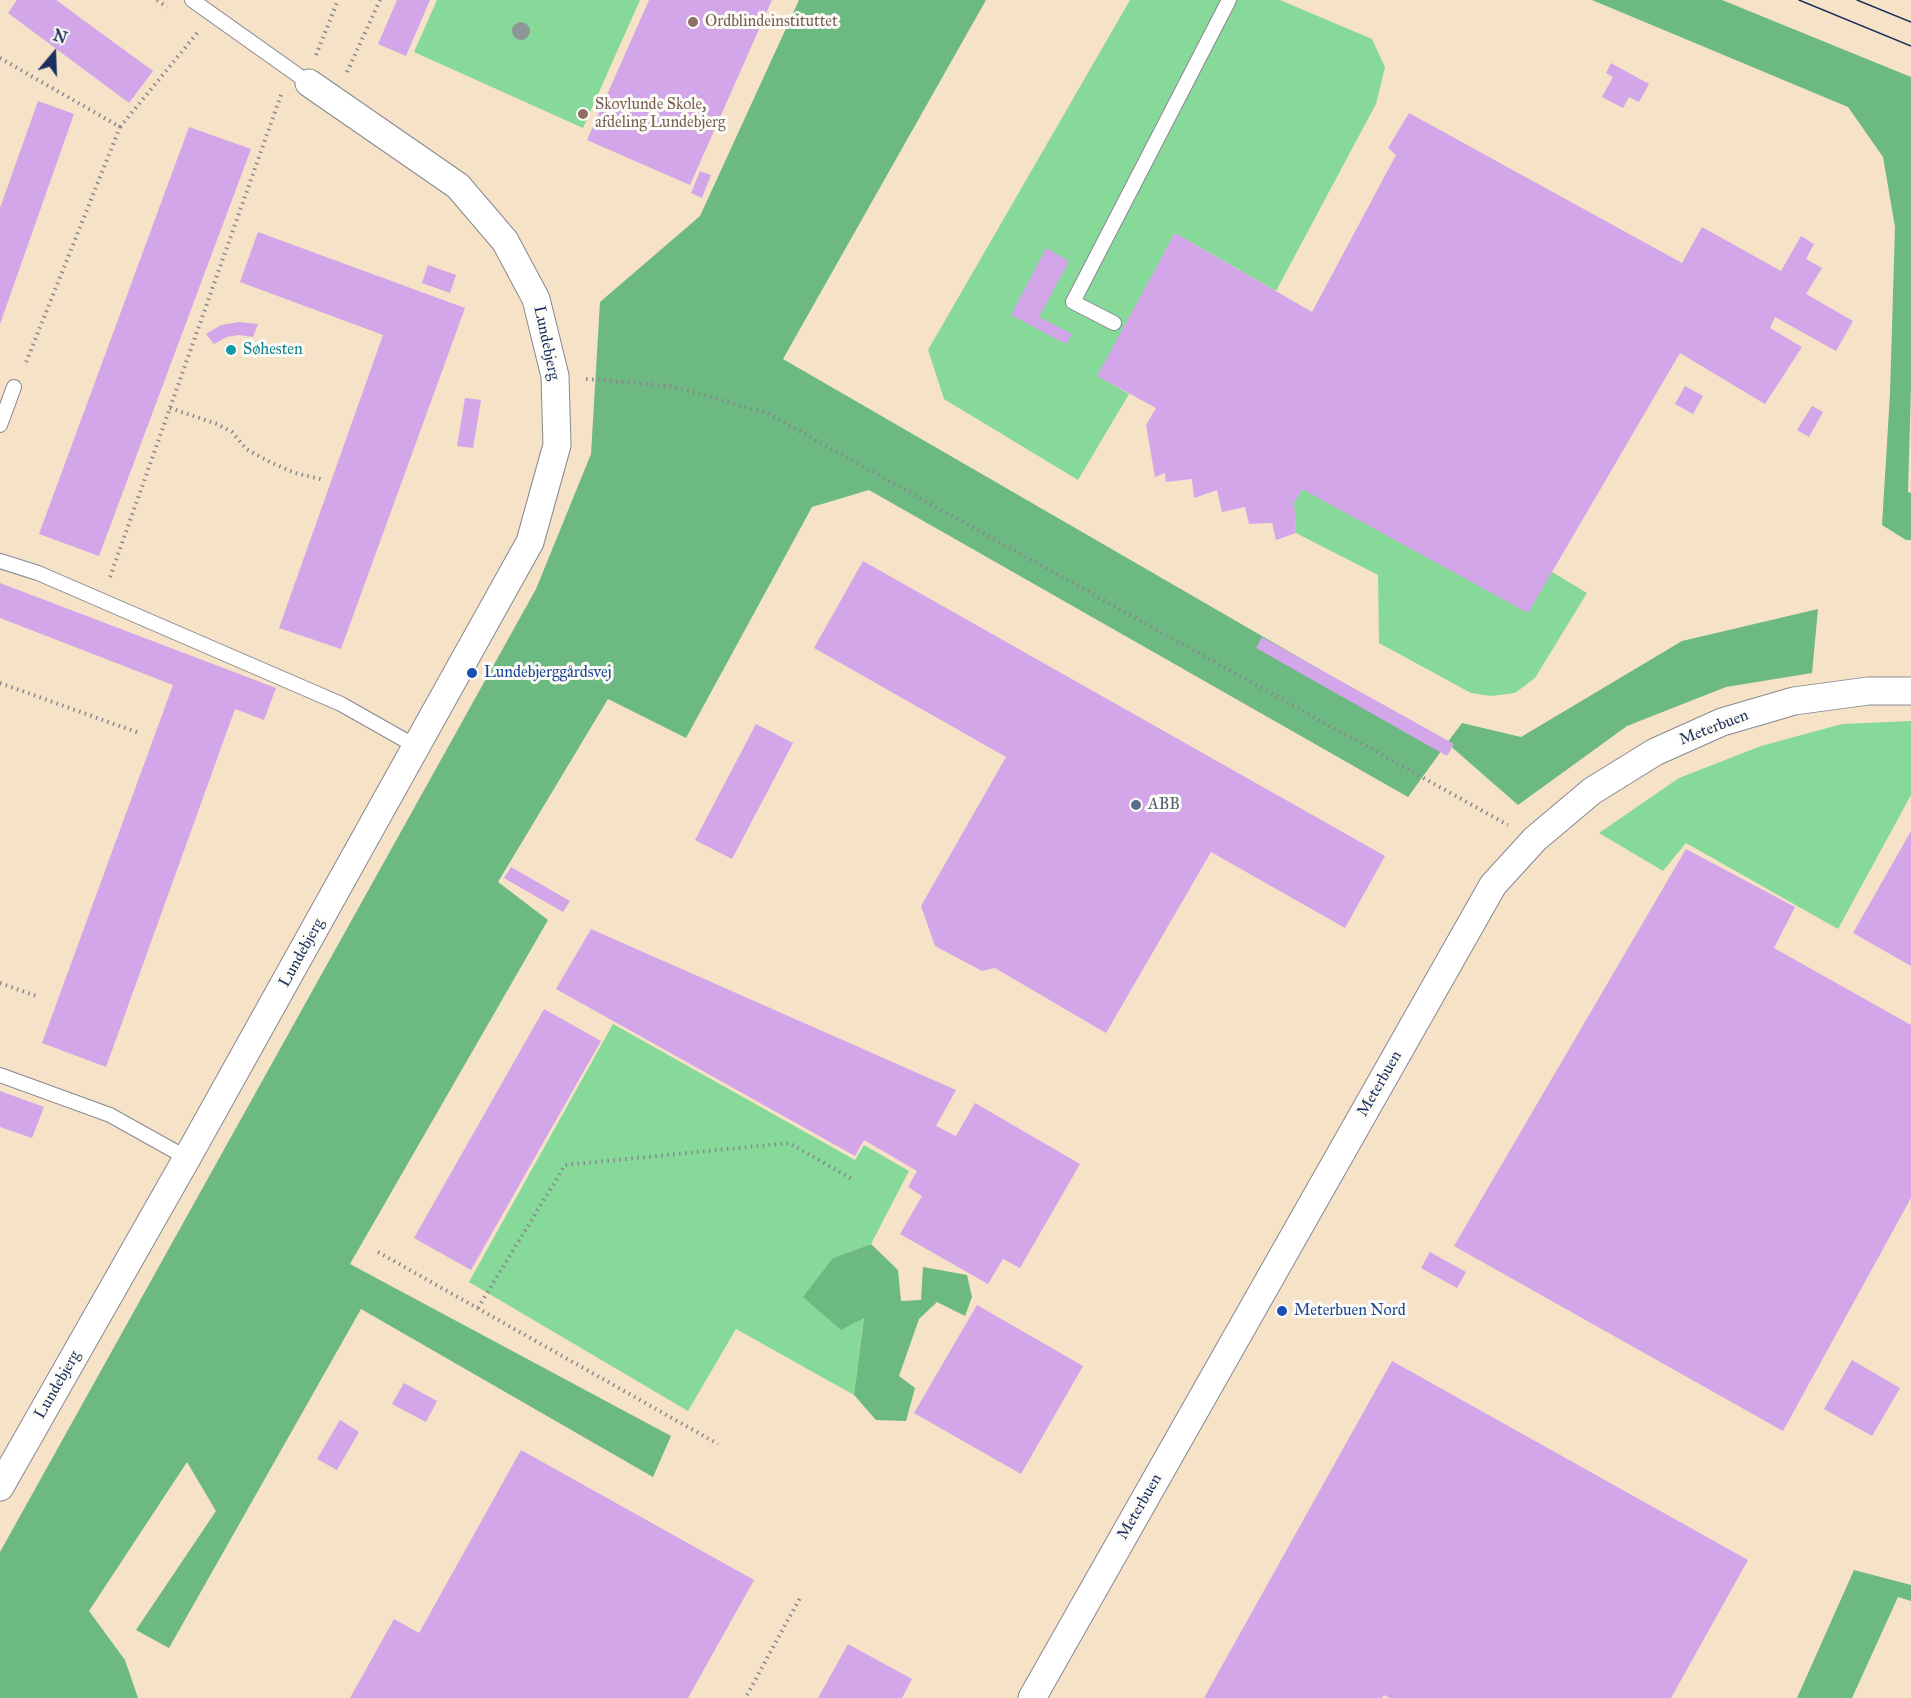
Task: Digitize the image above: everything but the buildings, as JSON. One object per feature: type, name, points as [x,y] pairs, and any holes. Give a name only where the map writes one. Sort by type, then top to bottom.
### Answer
[{"type":"street","name":"Lundebjerg","points":[[0,1487],[187,1158],[530,542],[557,445],[555,376],[536,299],[506,241],[459,186],[334,100],[304,72]]},
{"type":"street","name":"Meterbuen","points":[[1032,1698],[1493,885],[1535,839],[1601,786],[1655,752],[1722,722],[1794,701],[1868,691],[1911,691]]},
{"type":"lane","points":[[192,0],[304,72]]},
{"type":"lane","points":[[1114,323],[1073,302],[1229,0]]},
{"type":"lane","points":[[0,425],[14,387]]},
{"type":"lane","points":[[0,561],[38,573],[341,704],[417,747]]},
{"type":"lane","points":[[0,1076],[110,1115],[187,1158]]},
{"type":"path","points":[[158,0],[174,12]]},
{"type":"path","points":[[101,601],[170,408],[304,72],[338,0]]},
{"type":"path","points":[[334,100],[380,0]]},
{"type":"path","points":[[14,387],[25,365],[120,127],[200,29],[192,24]]},
{"type":"path","points":[[0,58],[120,127]]},
{"type":"path","points":[[555,376],[671,386],[767,413],[1535,839]]},
{"type":"path","points":[[170,408],[218,424],[232,432],[246,449],[270,462],[295,473],[324,480]]},
{"type":"path","points":[[0,683],[139,733]]},
{"type":"path","points":[[0,983],[39,998]]},
{"type":"path","points":[[478,1308],[565,1165],[789,1143],[854,1180]]},
{"type":"path","points":[[378,1252],[718,1444]]},
{"type":"path","points":[[747,1695],[801,1596]]},
{"type":"green space","points":[[437,0],[640,0],[583,128],[414,52]]},
{"type":"green space","points":[[799,0],[986,0],[783,359],[1447,743],[1408,797],[869,490],[812,507],[686,738],[608,699],[498,882],[548,920],[350,1264],[671,1436],[653,1477],[361,1309],[169,1648],[136,1630],[216,1511],[187,1462],[89,1611],[125,1660],[138,1698],[0,1698],[0,1552],[536,589],[591,454],[600,302],[700,216]]},
{"type":"green space","points":[[1130,0],[1280,0],[1372,39],[1385,67],[1376,104],[1276,291],[1175,233],[1098,376],[1129,394],[1078,480],[944,399],[928,350]]},
{"type":"green space","points":[[1592,0],[1722,0],[1911,77],[1911,388],[1908,492],[1911,493],[1911,540],[1906,540],[1882,525],[1890,394],[1895,227],[1883,157],[1848,107]]},
{"type":"green space","points":[[1302,489],[1552,572],[1587,593],[1535,678],[1515,693],[1491,696],[1471,693],[1379,643],[1378,575],[1296,533],[1294,503]]},
{"type":"green space","points":[[1818,609],[1812,673],[1726,687],[1627,726],[1518,805],[1447,743],[1462,723],[1521,737],[1682,641]]},
{"type":"green space","points":[[1911,721],[1911,795],[1838,929],[1686,843],[1663,871],[1599,833],[1679,778],[1761,746],[1842,724]]},
{"type":"green space","points":[[613,1024],[855,1160],[864,1145],[909,1171],[871,1244],[833,1258],[864,1317],[854,1395],[736,1329],[688,1411],[469,1282]]},
{"type":"green space","points":[[871,1244],[898,1270],[901,1301],[921,1300],[923,1267],[967,1275],[972,1297],[965,1316],[937,1302],[919,1319],[899,1376],[915,1388],[906,1421],[876,1420],[854,1395],[864,1318],[841,1330],[803,1297],[833,1258]]},
{"type":"green space","points":[[1854,1570],[1911,1585],[1911,1601],[1898,1597],[1852,1698],[1797,1698]]},
{"type":"tram line","points":[[1799,0],[1911,46]]},
{"type":"tram line","points":[[1857,0],[1911,22]]},
{"type":"place","name":"Ordblindeinstituttet","points":[[693,22]]},
{"type":"place","name":"Skovlunde Skole, afdeling Lundebjerg","points":[[583,114]]},
{"type":"place","name":"Søhesten","points":[[231,350]]},
{"type":"place","name":"Lundebjerggårdsvej","points":[[472,673]]},
{"type":"place","name":"ABB","points":[[1136,805]]},
{"type":"place","name":"Meterbuen Nord","points":[[1282,1311]]}]
